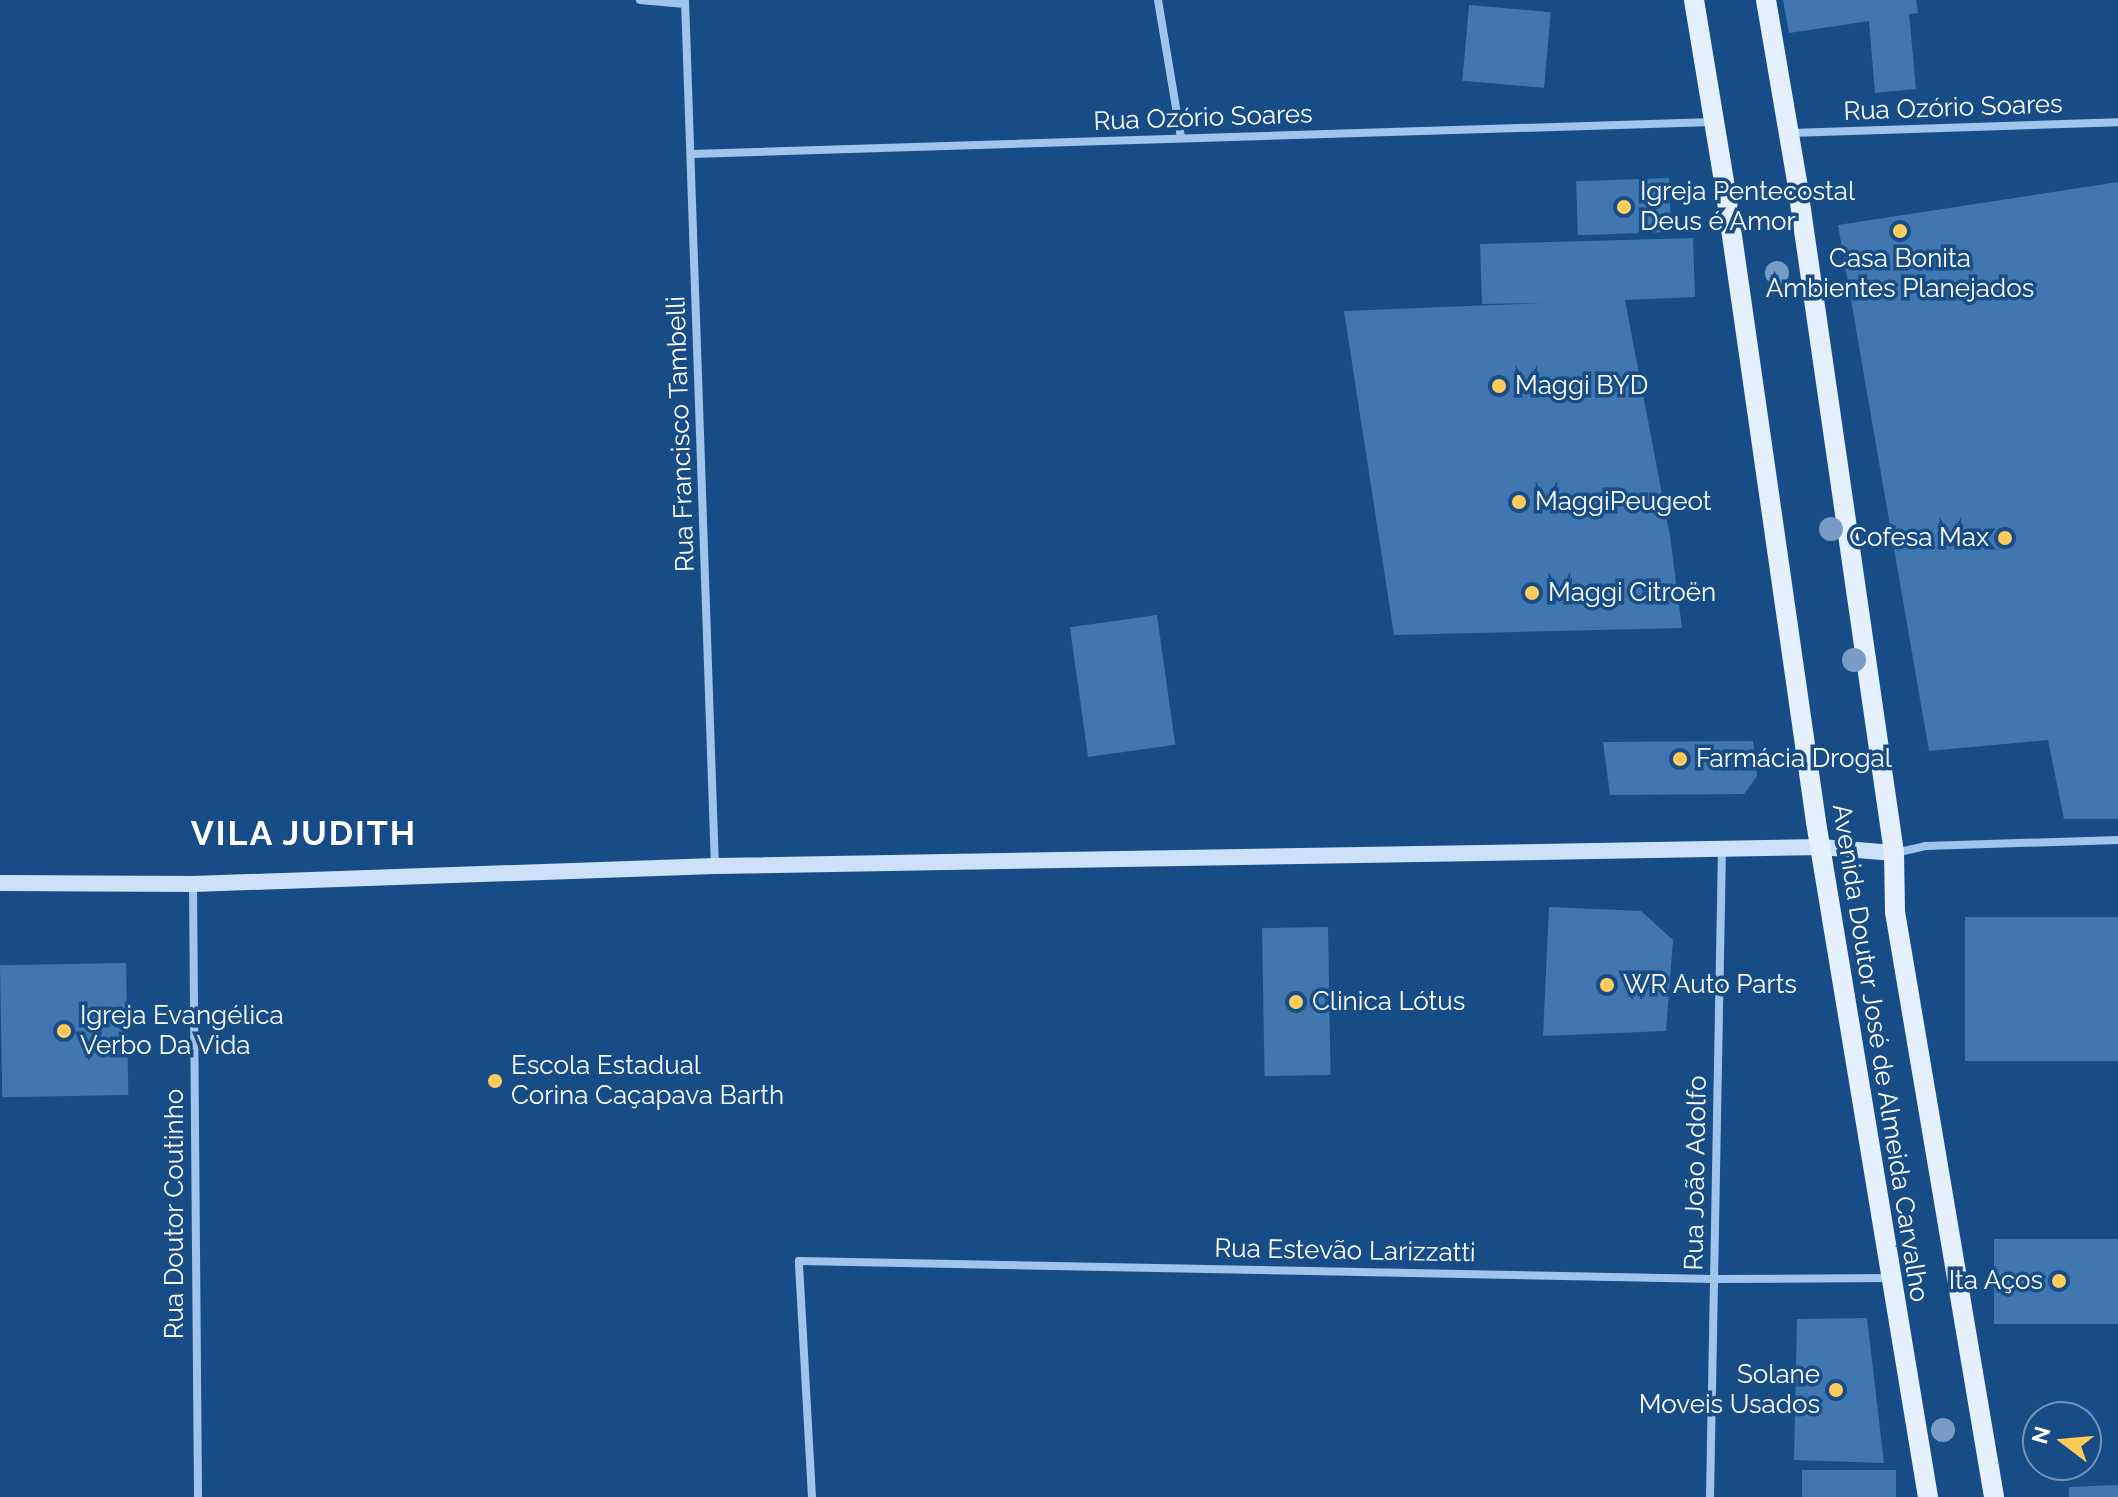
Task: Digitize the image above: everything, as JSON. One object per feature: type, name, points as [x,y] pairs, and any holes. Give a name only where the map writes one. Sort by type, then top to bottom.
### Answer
[{"type":"main road","name":"Avenida Doutor José de Almeida Carvalho","points":[[1694,0],[1821,847],[1928,1497]]},
{"type":"main road","name":"Avenida Doutor José de Almeida Carvalho","points":[[1766,0],[1790,133],[1894,853],[1895,912],[1994,1497]]},
{"type":"street","points":[[640,0],[685,2]]},
{"type":"street","points":[[1158,0],[1181,138]]},
{"type":"street","name":"Rua Francisco Tambelli","points":[[685,2],[693,154],[715,866]]},
{"type":"street","name":"Rua Ozório Soares","points":[[693,154],[1714,122]]},
{"type":"street","name":"Rua Ozório Soares","points":[[1790,133],[2118,122]]},
{"type":"street","points":[[0,883],[193,884],[715,866],[1821,847],[1894,853],[1925,846],[2118,840]]},
{"type":"street","name":"Rua João Adolfo","points":[[1710,1497],[1722,850]]},
{"type":"street","name":"Rua Doutor Coutinho","points":[[193,884],[198,1497]]},
{"type":"street","name":"Rua Estevão Larizzatti","points":[[812,1497],[799,1261],[1714,1279],[1890,1278]]},
{"type":"building","points":[[1783,0],[1916,0],[1918,13],[1909,14],[1916,89],[1875,93],[1869,21],[1789,33]]},
{"type":"building","points":[[1469,5],[1551,12],[1544,88],[1462,81]]},
{"type":"building","name":"Igreja Pentecostal Deus é Amor","points":[[1669,178],[1671,232],[1578,235],[1576,181]]},
{"type":"building","name":"Cofesa Max","points":[[2118,182],[2118,819],[2064,819],[2048,740],[1929,751],[1838,225]]},
{"type":"building","points":[[1693,238],[1695,297],[1625,300],[1670,536],[1682,628],[1394,635],[1344,311],[1544,303],[1482,304],[1480,244]]},
{"type":"building","points":[[1157,615],[1175,745],[1088,757],[1070,627]]},
{"type":"building","name":"Farmácia Drogal","points":[[1753,741],[1757,776],[1744,794],[1610,795],[1603,742]]},
{"type":"building","name":"WR Auto Parts","points":[[1549,907],[1641,911],[1673,940],[1666,1031],[1543,1036]]},
{"type":"building","points":[[1965,917],[2118,917],[2118,1061],[1965,1061]]},
{"type":"building","name":"Clinica Lótus","points":[[1328,927],[1331,1075],[1265,1076],[1262,928]]},
{"type":"building","name":"Igreja Evangélica Verbo Da Vida","points":[[126,963],[128,1095],[2,1097],[0,965]]},
{"type":"building","name":"Ita Aços","points":[[1994,1239],[2118,1239],[2118,1324],[1994,1324]]},
{"type":"building","name":"Solane Moveis Usados","points":[[1867,1318],[1884,1463],[1794,1460],[1797,1319]]},
{"type":"building","points":[[1802,1470],[1896,1470],[1896,1497],[1802,1497]]},
{"type":"building","points":[[2118,1485],[2118,1497],[2069,1497],[2069,1487]]},
{"type":"place","name":"Igreja Pentecostal Deus é Amor","points":[[1624,207]]},
{"type":"place","name":"Casa Bonita Ambientes Planejados","points":[[1900,231]]},
{"type":"place","name":"Maggi BYD","points":[[1499,386]]},
{"type":"place","name":"MaggiPeugeot","points":[[1519,502]]},
{"type":"place","name":"Cofesa Max","points":[[2005,538]]},
{"type":"place","name":"Maggi Citroën","points":[[1532,593]]},
{"type":"place","name":"Farmácia Drogal","points":[[1680,759]]},
{"type":"place","name":"WR Auto Parts","points":[[1607,985]]},
{"type":"place","name":"Clinica Lótus","points":[[1296,1002]]},
{"type":"place","name":"Igreja Evangélica Verbo Da Vida","points":[[64,1031]]},
{"type":"place","name":"Escola Estadual Corina Caçapava Barth","points":[[495,1081]]},
{"type":"place","name":"Ita Aços","points":[[2059,1281]]},
{"type":"place","name":"Solane Moveis Usados","points":[[1836,1390]]},
{"type":"district","name":"VILA JUDITH","points":[[304,834]]}]
